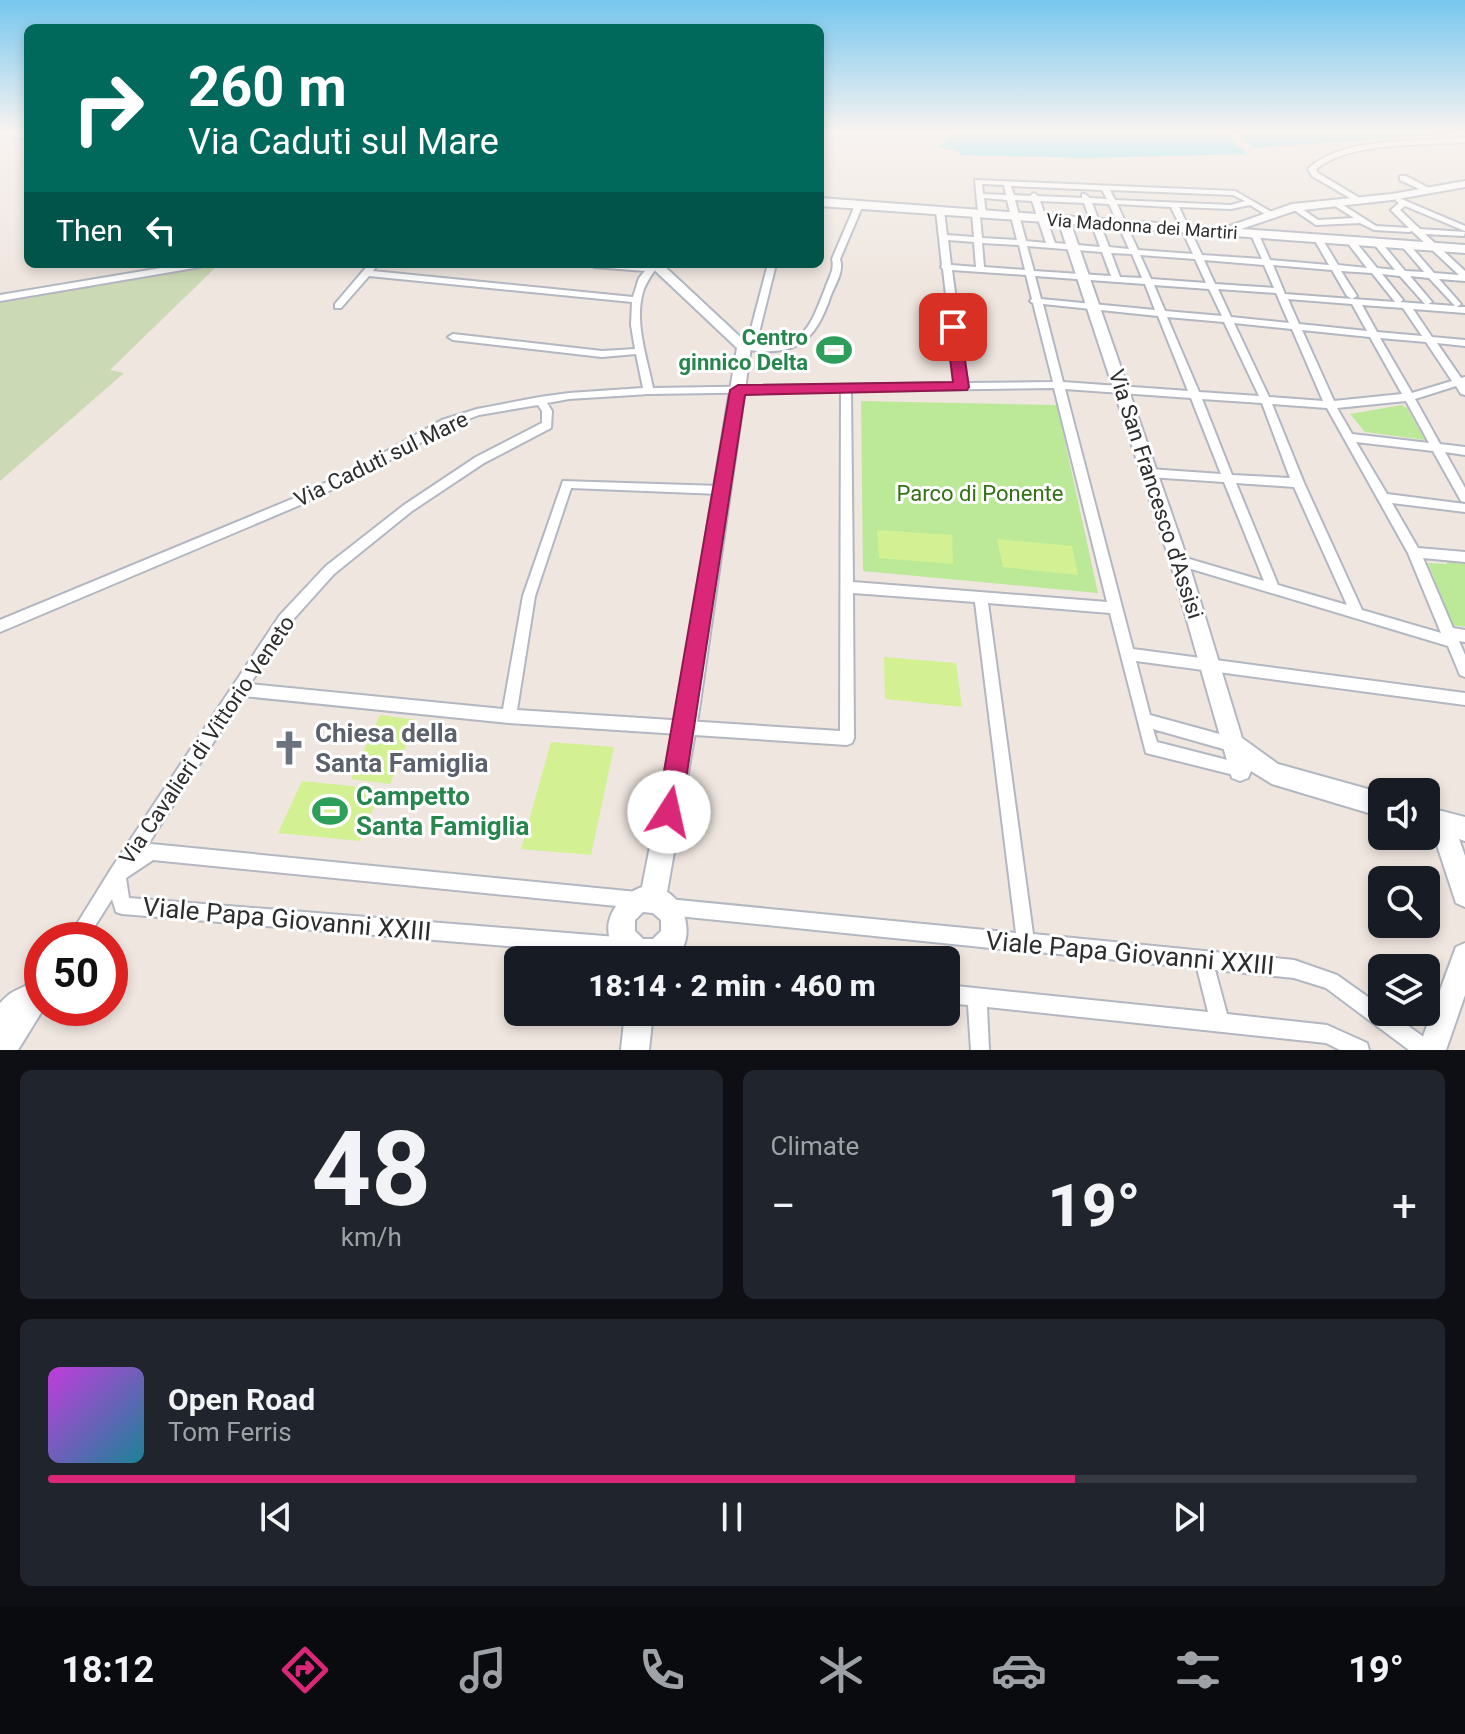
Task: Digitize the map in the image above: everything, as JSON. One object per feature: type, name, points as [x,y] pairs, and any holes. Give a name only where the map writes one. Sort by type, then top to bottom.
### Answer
[{"type":"street","points":[[980,269],[978,182],[1235,193],[1271,214]]},
{"type":"street","points":[[1328,182],[1355,199]]},
{"type":"street","points":[[1412,182],[1431,191]]},
{"type":"street","points":[[1007,183],[1151,748],[1240,770],[1272,773],[1368,801]]},
{"type":"street","points":[[1030,184],[1051,245]]},
{"type":"street","points":[[1223,232],[1295,208],[1392,197],[1465,184]]},
{"type":"street","points":[[1055,185],[1066,220]]},
{"type":"street","points":[[1081,186],[1116,278]]},
{"type":"street","points":[[1105,187],[1197,395],[1226,477],[1273,588]]},
{"type":"street","points":[[1138,188],[1155,227]]},
{"type":"street","points":[[1203,192],[1256,220]]},
{"type":"street","points":[[980,196],[1231,207],[1248,201]]},
{"type":"street","points":[[1392,197],[1464,232]]},
{"type":"street","name":"Via Madonna dei Martiri","points":[[824,202],[1465,249]]},
{"type":"street","points":[[1335,202],[1374,228],[1411,227],[1464,232]]},
{"type":"street","points":[[1405,202],[1395,210],[1465,277]]},
{"type":"street","points":[[655,268],[744,347],[794,347],[809,336],[859,205]]},
{"type":"street","points":[[1174,205],[1266,401],[1298,483],[1357,614]]},
{"type":"street","points":[[1295,208],[1316,223],[1363,220]]},
{"type":"street","points":[[940,211],[962,387]]},
{"type":"street","name":"Via San Francesco d'Assisi","points":[[1066,220],[1212,664],[1240,770]]},
{"type":"street","points":[[1411,227],[1435,221]]},
{"type":"street","points":[[1255,235],[1330,405],[1414,552],[1455,637],[1465,671]]},
{"type":"street","points":[[943,237],[1465,277]]},
{"type":"street","points":[[1318,239],[1465,498]]},
{"type":"street","points":[[1351,242],[1402,302],[1463,385]]},
{"type":"street","points":[[1378,244],[1427,302]]},
{"type":"street","points":[[1405,245],[1461,307]]},
{"type":"street","points":[[824,263],[835,264]]},
{"type":"street","points":[[945,267],[1146,280],[1281,294],[1461,307]]},
{"type":"street","points":[[0,298],[176,268]]},
{"type":"street","points":[[338,306],[371,268]]},
{"type":"street","points":[[649,391],[636,326],[636,300],[639,286],[652,268]]},
{"type":"street","points":[[659,946],[673,929],[653,902],[685,726],[720,490],[744,347],[752,341],[771,268]]},
{"type":"street","points":[[367,273],[636,300]]},
{"type":"street","points":[[1035,301],[1465,343]]},
{"type":"street","points":[[453,337],[602,354],[642,351]]},
{"type":"street","name":"Via Caduti sul Mare","points":[[0,626],[296,502],[368,467],[446,423],[477,412],[540,400],[591,393],[649,391],[1059,385],[1330,405],[1410,397],[1463,385]]},
{"type":"street","points":[[238,689],[509,716],[847,738],[846,388]]},
{"type":"street","name":"Via Cavalieri di Vittorio Veneto","points":[[86,922],[285,619],[330,570],[408,508],[480,460],[547,425],[547,411],[540,400]]},
{"type":"street","points":[[1349,437],[1465,451]]},
{"type":"street","points":[[1149,473],[1298,483]]},
{"type":"street","points":[[509,716],[529,596],[567,484],[720,490]]},
{"type":"street","points":[[1385,498],[1465,508]]},
{"type":"street","points":[[1414,552],[1465,557]]},
{"type":"street","points":[[1179,561],[1357,614],[1455,637]]},
{"type":"street","points":[[847,587],[1114,608]]},
{"type":"street","points":[[981,597],[1026,944]]},
{"type":"street","points":[[1127,654],[1465,699]]},
{"type":"street","points":[[1145,720],[1234,745],[1272,773]]},
{"type":"street","points":[[1444,824],[1465,894]]},
{"type":"street","name":"Viale Papa Giovanni XXIII","points":[[564,946],[122,906],[117,875],[151,852],[653,902],[1026,944],[1294,969],[1318,975],[1425,1050]]},
{"type":"street","points":[[636,946],[624,940],[622,921],[632,905],[653,902]]},
{"type":"street","points":[[1432,1050],[1465,956]]},
{"type":"street","points":[[1204,961],[1220,1023]]},
{"type":"street","points":[[0,1016],[17,998],[24,995]]},
{"type":"street","points":[[960,996],[1327,1034],[1360,1050]]},
{"type":"street","points":[[977,999],[980,1050]]},
{"type":"street","points":[[6,1044],[24,1015]]},
{"type":"street","points":[[635,1050],[638,1026]]},
{"type":"green space","points":[[195,268],[215,268],[110,370],[124,373],[0,481],[0,300]]},
{"type":"green space","name":"Parco di Ponente","points":[[861,401],[1057,405],[1098,593],[863,571]]},
{"type":"green space","points":[[1402,405],[1407,408],[1425,440],[1365,432],[1350,414]]},
{"type":"green space","points":[[877,530],[952,535],[953,564],[879,558]]},
{"type":"green space","points":[[997,539],[1072,546],[1078,575],[1003,567]]},
{"type":"green space","points":[[1446,559],[1465,561],[1465,627],[1452,625],[1428,563],[1447,564]]},
{"type":"green space","points":[[884,657],[956,663],[962,707],[885,699]]},
{"type":"green space","name":"Campetto Santa Famiglia","points":[[380,715],[417,720],[390,784],[351,779]]},
{"type":"green space","points":[[551,742],[614,747],[591,855],[521,849]]},
{"type":"green space","name":"Campetto Santa Famiglia","points":[[302,781],[381,789],[360,841],[278,833]]},
{"type":"place","name":"Centro ginnico Delta","points":[[834,350]]},
{"type":"place","name":"Chiesa della Santa Famiglia","points":[[289,748]]},
{"type":"place","name":"Campetto Santa Famiglia","points":[[330,811]]},
{"type":"route","points":[[669,812],[738,390],[962,387],[953,327]]}]
